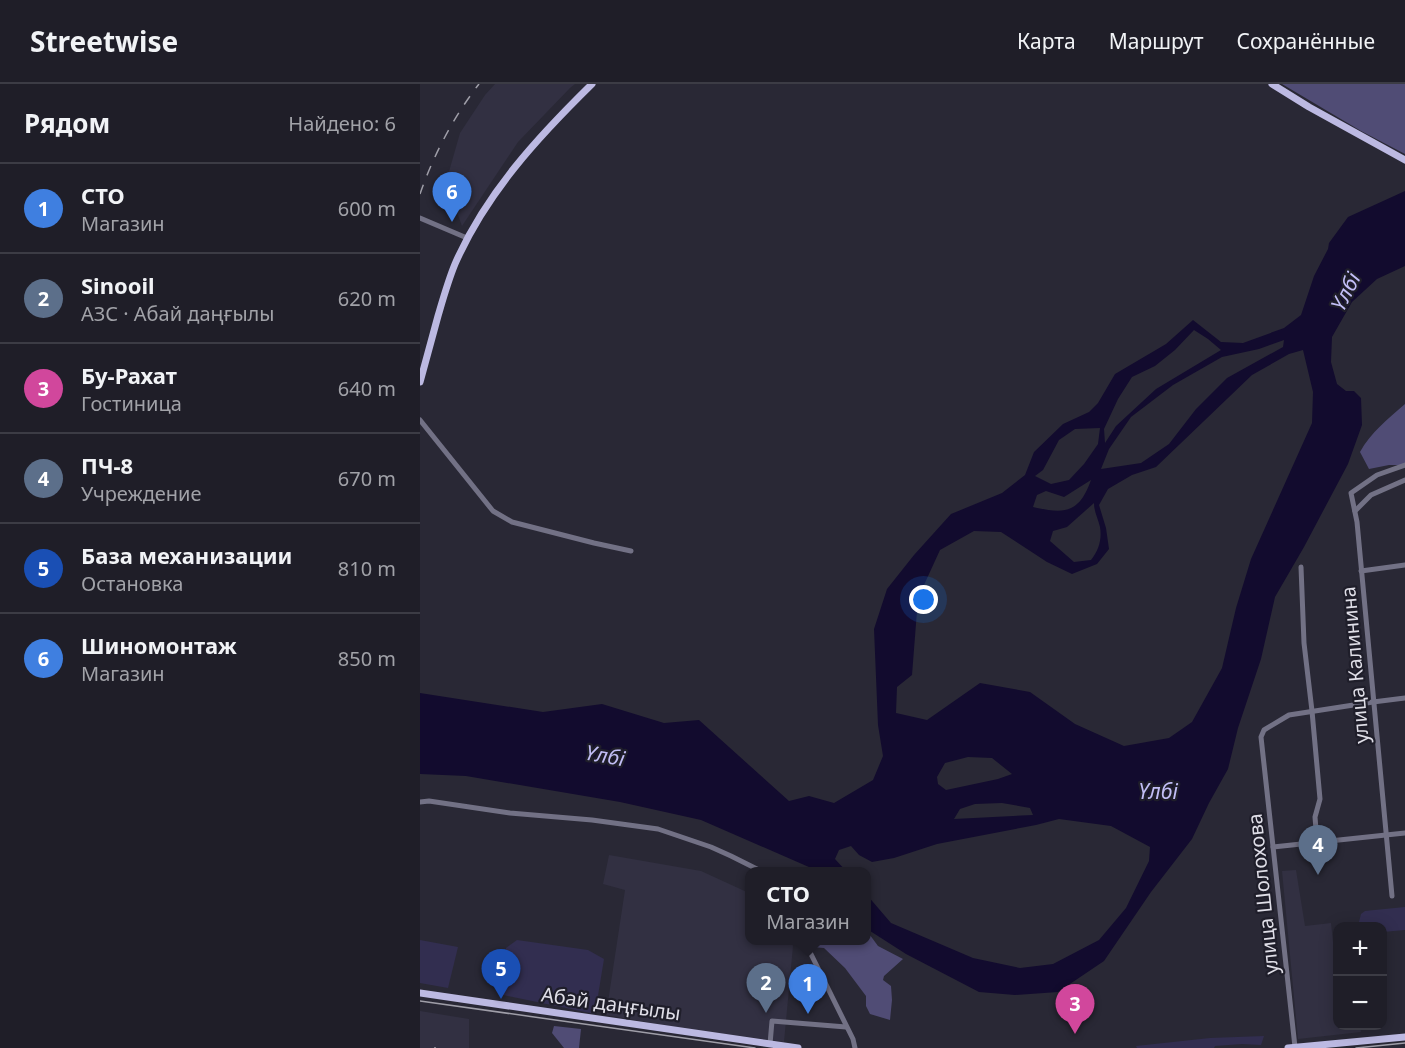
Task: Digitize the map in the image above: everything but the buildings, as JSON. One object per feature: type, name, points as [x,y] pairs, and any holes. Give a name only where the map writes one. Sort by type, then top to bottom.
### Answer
[{"type":"main road","points":[[420,382],[454,267],[487,203],[560,116],[592,84]]},
{"type":"main road","points":[[1272,84],[1405,160]]},
{"type":"main road","name":"Абай даңғылы","points":[[420,993],[798,1048]]},
{"type":"main road","points":[[1288,1048],[1405,1037]]},
{"type":"street","points":[[420,218],[467,238]]},
{"type":"street","points":[[420,420],[493,511],[512,522],[631,550]]},
{"type":"street","name":"улица Калинина","points":[[1392,896],[1372,702],[1362,571],[1351,493],[1377,475],[1405,465]]},
{"type":"street","points":[[1355,511],[1371,495],[1405,480]]},
{"type":"street","points":[[1362,571],[1405,565]]},
{"type":"street","points":[[1301,567],[1304,643],[1320,799],[1315,818],[1317,842]]},
{"type":"street","points":[[1312,711],[1405,698]]},
{"type":"street","name":"улица Шолохова","points":[[1295,1047],[1261,737],[1264,730],[1289,715],[1312,711]]},
{"type":"street","points":[[420,802],[429,801],[510,813],[592,820],[658,829],[711,847],[753,867]]},
{"type":"street","points":[[1273,847],[1405,833]]},
{"type":"street","points":[[806,945],[855,1048]]},
{"type":"street","points":[[770,1044],[772,1021],[846,1027]]},
{"type":"shaded area","points":[[495,84],[575,84],[518,142],[462,226],[446,182],[460,133]]},
{"type":"shaded area","points":[[1282,84],[1405,84],[1405,154],[1361,131]]},
{"type":"shaded area","points":[[1405,404],[1405,465],[1369,469],[1360,452],[1375,432]]},
{"type":"shaded area","points":[[609,855],[701,871],[745,891],[745,945],[793,946],[784,1042],[606,1015],[625,890],[603,884]]},
{"type":"shaded area","points":[[1296,870],[1305,926],[1331,923],[1333,1030],[1361,1030],[1361,1032],[1298,1039],[1282,871]]},
{"type":"shaded area","points":[[1405,907],[1405,930],[1387,932],[1387,922],[1359,922],[1361,914],[1365,911]]},
{"type":"shaded area","points":[[871,936],[878,946],[903,959],[884,976],[883,980],[891,986],[890,1020],[870,1014],[866,1006],[866,996],[845,968],[824,948],[811,945],[871,945]]},
{"type":"shaded area","points":[[420,940],[458,947],[448,988],[420,983]]},
{"type":"shaded area","points":[[517,940],[588,950],[604,959],[595,1014],[503,995],[506,948]]},
{"type":"shaded area","points":[[420,1011],[469,1019],[469,1048],[420,1048]]},
{"type":"shaded area","points":[[554,1026],[581,1029],[579,1048],[564,1048],[552,1033]]},
{"type":"shaded area","points":[[1264,1036],[1261,1045],[1242,1044],[1215,1046],[1214,1048],[1137,1048],[1136,1046],[1210,1038]]},
{"type":"water","name":"Үлбі","points":[[1405,191],[1405,266],[1377,279],[1352,302],[1332,337],[1331,362],[1337,384],[1346,391],[1354,391],[1361,398],[1362,425],[1348,464],[1275,597],[1261,659],[1238,728],[1228,769],[1192,839],[1151,892],[1104,961],[1058,992],[1015,995],[979,992],[906,954],[871,932],[871,900],[891,923],[973,958],[1020,968],[1053,964],[1099,940],[1126,908],[1149,861],[1150,847],[1111,826],[1059,819],[937,844],[894,858],[872,862],[859,855],[851,846],[839,850],[835,859],[842,867],[809,867],[701,820],[620,802],[466,776],[420,774],[420,693],[543,712],[602,704],[664,723],[699,720],[789,801],[809,796],[834,803],[873,780],[883,756],[878,725],[874,629],[887,589],[914,555],[951,514],[1002,493],[1025,475],[1034,452],[1063,424],[1089,412],[1098,403],[1115,374],[1166,344],[1193,320],[1221,342],[1243,343],[1284,328],[1301,315],[1314,276],[1329,243],[1348,217]],"holes":[[[1194,330],[1221,350],[1156,389],[1116,426],[1105,443],[1104,429],[1118,399],[1132,377],[1155,366],[1175,350]],[[1284,340],[1283,347],[1227,378],[1196,409],[1169,444],[1141,463],[1101,469],[1109,449],[1131,417],[1173,385],[1222,357],[1259,349]],[[1303,350],[1313,392],[1312,423],[1251,559],[1236,608],[1222,668],[1192,722],[1169,738],[1124,746],[1075,724],[1030,692],[980,683],[927,720],[896,713],[897,687],[912,675],[918,598],[940,550],[974,531],[1001,532],[1047,562],[1072,574],[1097,564],[1109,549],[1099,505],[1108,489],[1132,475],[1156,467],[1252,375],[1289,354]],[[1100,428],[1098,444],[1084,464],[1069,480],[1051,484],[1035,476],[1043,470],[1059,440],[1075,429]],[[1091,480],[1081,500],[1069,509],[1053,511],[1033,507],[1037,495],[1046,491],[1064,497]],[[1094,503],[1101,536],[1098,548],[1091,560],[1074,562],[1050,541],[1053,531],[1067,527]],[[968,757],[992,758],[1012,774],[946,790],[938,784],[937,777],[945,763]],[[1002,803],[1030,808],[1033,815],[954,819],[960,809],[975,804]]]},
{"type":"tram line","points":[[420,1001],[755,1048]]},
{"type":"tram line","points":[[1356,1048],[1405,1043]]},
{"type":"railway","points":[[420,194],[445,137],[479,84]]},
{"type":"place","name":"Шиномонтаж","points":[[452,222]]},
{"type":"place","name":"ПЧ-8","points":[[1318,875]]},
{"type":"place","name":"База механизации","points":[[501,999]]},
{"type":"place","name":"Sinooil","points":[[766,1013]]},
{"type":"place","name":"СТО","points":[[808,1014]]},
{"type":"place","name":"Бу-Рахат","points":[[1075,1034]]}]
